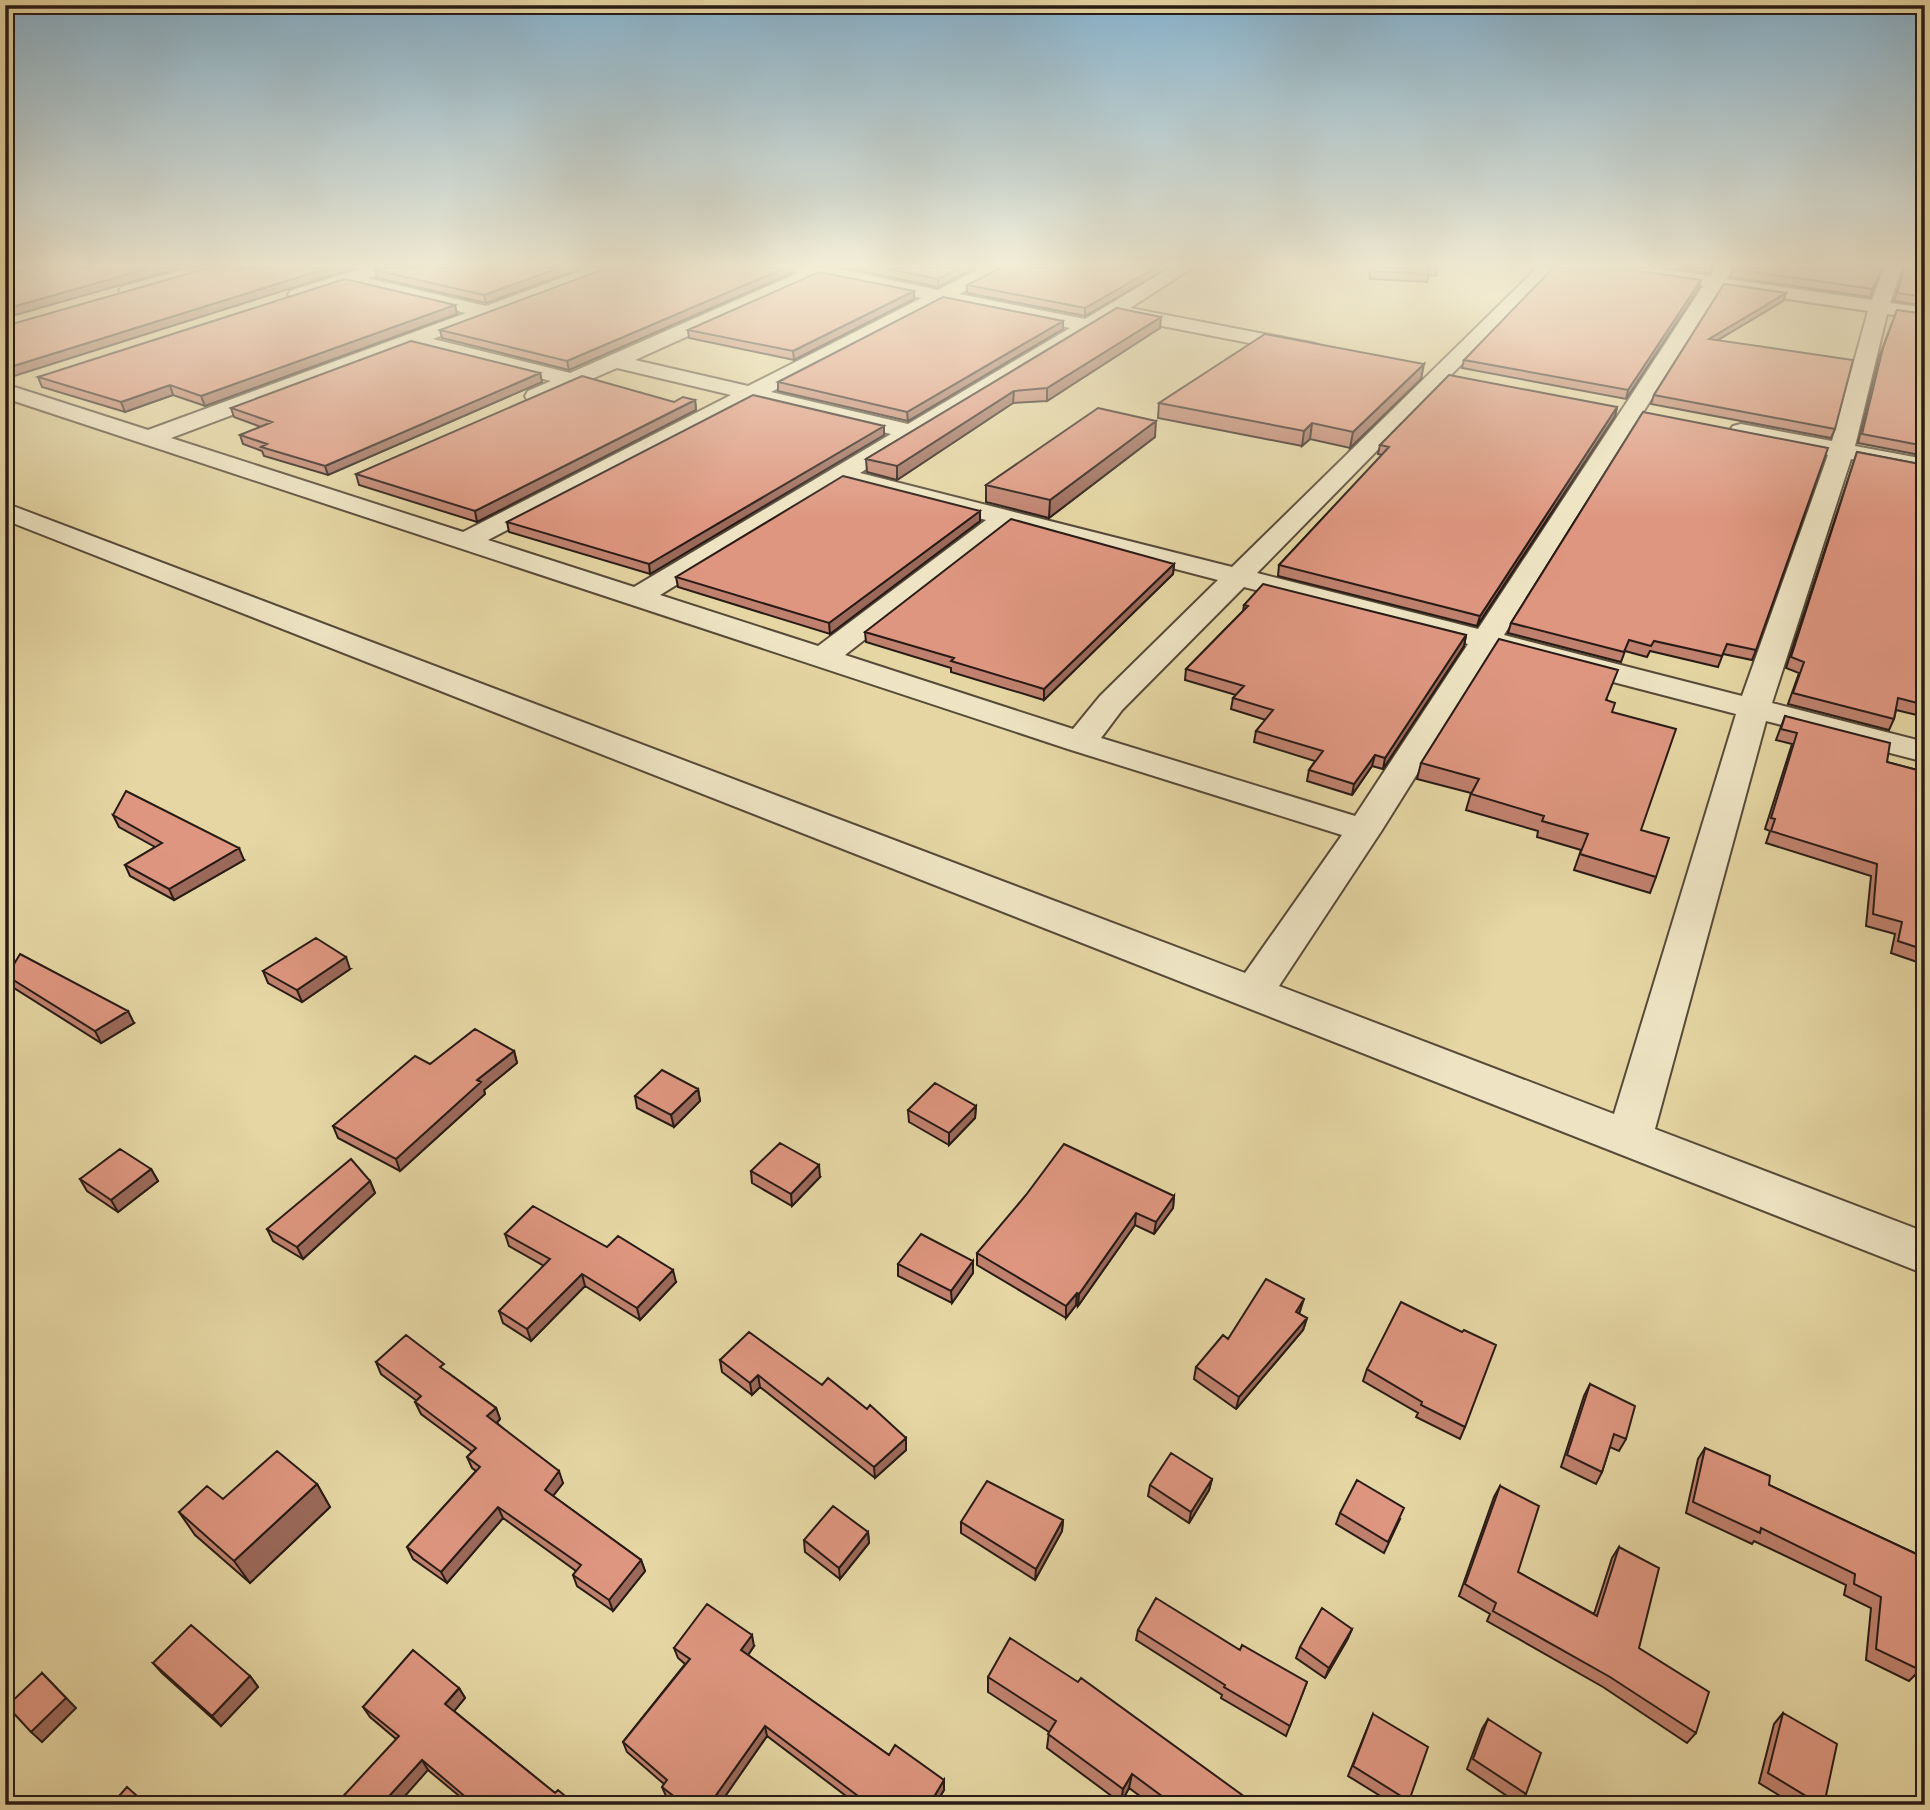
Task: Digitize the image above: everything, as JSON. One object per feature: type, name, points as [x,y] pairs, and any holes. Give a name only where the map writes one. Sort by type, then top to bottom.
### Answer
[{"type":"street","points":[[149,438],[378,352]]},
{"type":"street","points":[[461,352],[572,380]]},
{"type":"street","points":[[521,403],[633,352]]},
{"type":"street","points":[[465,541],[830,352]]},
{"type":"street","points":[[637,597],[1042,352]]},
{"type":"street","points":[[1080,742],[1111,702],[1461,352]]},
{"type":"street","points":[[1252,994],[1364,830],[1669,352]]},
{"type":"street","points":[[1629,1140],[1754,708],[1842,450],[1867,352]]},
{"type":"street","points":[[614,361],[912,432]]},
{"type":"street","points":[[1412,369],[1467,379]]},
{"type":"street","points":[[5,390],[30,381]]},
{"type":"street","points":[[5,390],[1080,742],[1364,830]]},
{"type":"street","points":[[1723,428],[1925,466]]},
{"type":"street","points":[[840,475],[1925,752]]},
{"type":"street","points":[[316,492],[341,481]]},
{"type":"street","points":[[5,511],[1925,1253]]},
{"type":"street","points":[[822,657],[1006,517]]},
{"type":"building","points":[[5,352],[57,352],[7,368]]},
{"type":"building","points":[[115,352],[323,352],[201,396],[170,385],[121,402],[38,377]]},
{"type":"building","points":[[380,352],[457,352],[540,373],[325,466],[261,447],[267,444],[240,435],[272,422],[231,408]]},
{"type":"building","points":[[532,352],[587,352],[567,361]]},
{"type":"building","points":[[835,352],[1009,352],[907,412],[778,382]]},
{"type":"building","points":[[1043,352],[1104,352],[1047,388],[1014,391],[897,466],[866,459]]},
{"type":"building","points":[[1237,352],[1363,352],[1424,364],[1353,432],[1312,423],[1304,431],[1159,403]]},
{"type":"building","points":[[1471,352],[1653,352],[1628,390],[1464,360]]},
{"type":"building","points":[[1681,352],[1801,352],[1853,360],[1835,429],[1654,395]]},
{"type":"building","points":[[1882,352],[1925,352],[1925,446],[1862,434]]},
{"type":"building","points":[[1449,375],[1617,407],[1480,616],[1279,565],[1389,447],[1380,445]]},
{"type":"building","points":[[582,376],[674,402],[683,397],[695,400],[475,511],[356,474]]},
{"type":"building","points":[[753,395],[884,426],[649,564],[507,522]]},
{"type":"building","points":[[1098,408],[1156,421],[1050,500],[986,485]]},
{"type":"building","points":[[1643,412],[1828,448],[1756,650],[1727,644],[1722,656],[1654,641],[1651,646],[1629,640],[1624,652],[1511,623]]},
{"type":"building","points":[[1857,452],[1925,465],[1925,705],[1898,698],[1894,719],[1793,693],[1804,662],[1791,657]]},
{"type":"building","points":[[843,476],[980,511],[829,623],[676,577]]},
{"type":"building","points":[[1011,519],[1174,564],[1044,689],[951,661],[954,658],[865,632]]},
{"type":"building","points":[[1263,584],[1466,635],[1385,758],[1375,755],[1354,784],[1309,770],[1323,751],[1256,731],[1273,710],[1233,698],[1244,686],[1186,669],[1248,606],[1244,605]]},
{"type":"building","points":[[1499,639],[1618,670],[1606,700],[1615,703],[1612,712],[1676,729],[1641,830],[1669,838],[1656,877],[1580,854],[1588,834],[1542,821],[1544,816],[1471,794],[1479,779],[1421,763]]},
{"type":"building","points":[[1785,716],[1890,743],[1887,762],[1925,772],[1925,950],[1898,941],[1902,922],[1873,914],[1877,864],[1771,831],[1775,819],[1771,818],[1797,733],[1781,729]]},
{"type":"building","points":[[126,791],[239,848],[169,889],[125,865],[162,843],[113,815]]},
{"type":"building","points":[[316,938],[346,957],[297,990],[263,971]]},
{"type":"building","points":[[20,954],[128,1011],[95,1031],[7,976]]},
{"type":"building","points":[[475,1029],[514,1051],[477,1080],[481,1082],[396,1159],[333,1126],[415,1056],[430,1064]]},
{"type":"building","points":[[662,1070],[698,1089],[671,1115],[635,1096]]},
{"type":"building","points":[[935,1083],[976,1106],[949,1133],[908,1110]]},
{"type":"building","points":[[780,1143],[819,1165],[791,1194],[751,1171]]},
{"type":"building","points":[[1064,1144],[1174,1196],[1156,1222],[1136,1213],[1079,1294],[1066,1306],[977,1253],[1026,1195]]},
{"type":"building","points":[[120,1149],[151,1169],[111,1200],[80,1179]]},
{"type":"building","points":[[351,1159],[370,1181],[297,1247],[267,1229]]},
{"type":"building","points":[[533,1206],[607,1247],[618,1236],[673,1270],[637,1308],[582,1274],[527,1329],[499,1311],[550,1259],[505,1234]]},
{"type":"building","points":[[921,1234],[973,1261],[951,1291],[898,1264]]},
{"type":"building","points":[[1266,1279],[1304,1299],[1296,1312],[1307,1318],[1239,1397],[1196,1367],[1223,1335],[1228,1339]]},
{"type":"building","points":[[1401,1302],[1462,1332],[1464,1330],[1496,1345],[1465,1427],[1421,1405],[1422,1402],[1367,1369]]},
{"type":"building","points":[[749,1332],[822,1385],[828,1378],[867,1409],[870,1405],[906,1438],[874,1467],[758,1375],[750,1383],[720,1360]]},
{"type":"building","points":[[406,1335],[444,1364],[440,1367],[496,1408],[487,1416],[559,1471],[545,1490],[641,1560],[609,1600],[573,1575],[581,1565],[498,1507],[441,1572],[407,1547],[480,1467],[467,1457],[476,1448],[415,1402],[421,1396],[376,1362]]},
{"type":"building","points":[[1590,1384],[1635,1406],[1626,1439],[1614,1434],[1602,1472],[1567,1455]]},
{"type":"building","points":[[1705,1448],[1770,1476],[1769,1485],[1925,1558],[1925,1618],[1920,1670],[1876,1649],[1881,1597],[1854,1584],[1855,1574],[1761,1528],[1760,1533],[1693,1502]]},
{"type":"building","points":[[277,1451],[317,1484],[234,1561],[179,1512],[207,1486],[223,1499]]},
{"type":"building","points":[[1171,1453],[1212,1479],[1191,1512],[1150,1485]]},
{"type":"building","points":[[1357,1480],[1404,1508],[1388,1542],[1340,1513]]},
{"type":"building","points":[[987,1481],[1063,1520],[1036,1569],[961,1522]]},
{"type":"building","points":[[1500,1486],[1539,1506],[1518,1572],[1597,1616],[1619,1547],[1659,1568],[1639,1648],[1709,1692],[1696,1733],[1610,1677],[1493,1611],[1496,1603],[1465,1584]]},
{"type":"building","points":[[833,1506],[868,1532],[839,1568],[804,1540]]},
{"type":"building","points":[[1156,1598],[1240,1650],[1242,1645],[1307,1682],[1290,1726],[1224,1687],[1225,1685],[1138,1630]]},
{"type":"building","points":[[707,1604],[752,1635],[741,1650],[889,1755],[895,1745],[944,1780],[929,1805],[862,1805],[862,1799],[765,1726],[709,1805],[685,1805],[662,1787],[667,1780],[623,1742],[690,1659],[674,1648]]},
{"type":"building","points":[[1322,1608],[1352,1629],[1329,1668],[1300,1647]]},
{"type":"building","points":[[191,1625],[250,1676],[212,1716],[153,1663]]},
{"type":"building","points":[[1010,1638],[1078,1682],[1081,1678],[1256,1805],[1174,1805],[1132,1774],[1123,1789],[1048,1734],[1056,1721],[988,1677]]},
{"type":"building","points":[[413,1650],[459,1688],[445,1704],[555,1793],[558,1790],[576,1805],[475,1805],[422,1760],[381,1805],[335,1805],[399,1736],[363,1707]]},
{"type":"building","points":[[42,1673],[66,1698],[31,1732],[7,1706]]},
{"type":"building","points":[[1783,1713],[1837,1744],[1824,1805],[1768,1773]]},
{"type":"building","points":[[1373,1714],[1428,1747],[1409,1801],[1353,1766]]},
{"type":"building","points":[[1488,1719],[1541,1753],[1526,1794],[1473,1759]]},
{"type":"building","points":[[127,1787],[147,1805],[111,1805]]}]
